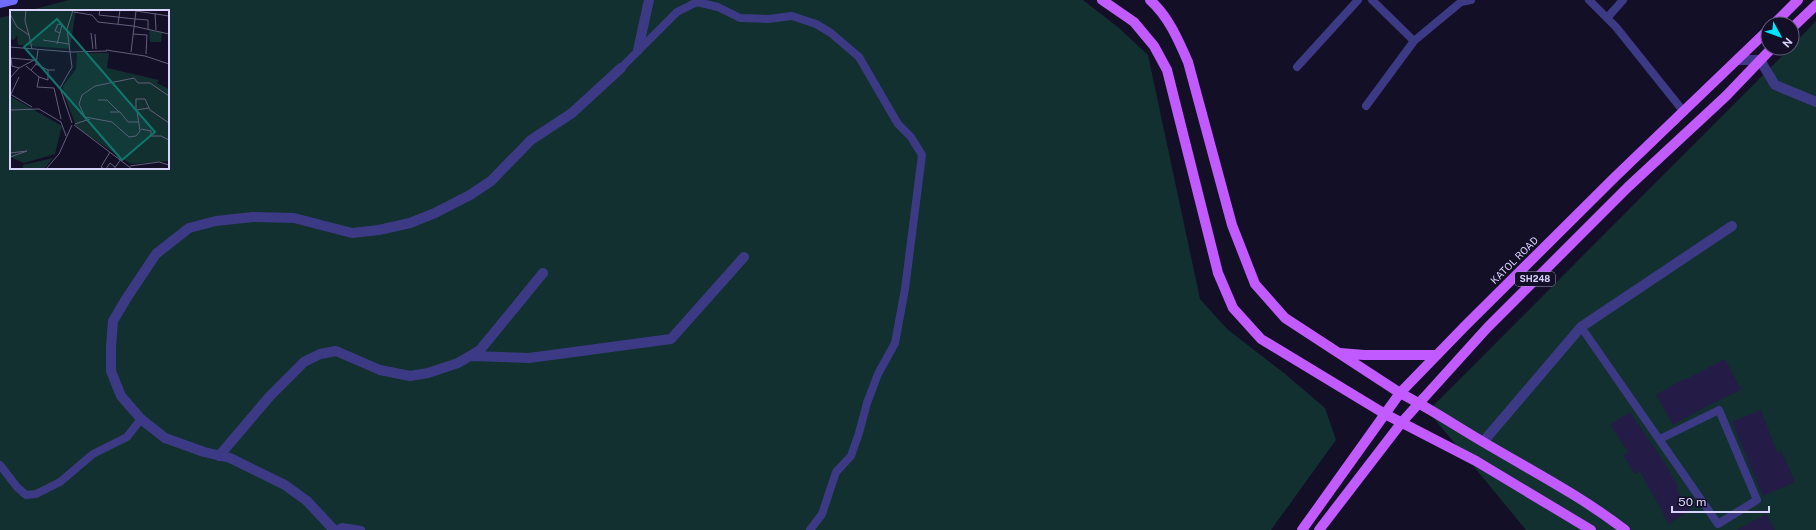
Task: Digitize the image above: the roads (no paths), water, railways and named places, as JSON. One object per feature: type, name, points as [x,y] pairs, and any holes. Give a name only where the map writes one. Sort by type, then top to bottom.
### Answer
[{"type":"main road","points":[[1102,0],[1134,22],[1154,46],[1167,70],[1218,273],[1233,308],[1261,339],[1385,414],[1476,461],[1591,530]]},
{"type":"main road","points":[[1150,0],[1157,6],[1177,36],[1188,62],[1232,225],[1255,284],[1285,318],[1400,393],[1420,403],[1574,495],[1603,513],[1625,530]]},
{"type":"main road","points":[[1782,16],[1798,0]]},
{"type":"main road","points":[[1800,20],[1816,5]]},
{"type":"main road","name":"KATOL ROAD","points":[[1302,530],[1400,393],[1616,176],[1760,38]]},
{"type":"main road","name":"SH248","points":[[1319,530],[1402,422],[1487,328],[1628,187],[1726,96],[1764,56]]},
{"type":"main road","points":[[1338,353],[1364,355],[1437,355]]},
{"type":"street","points":[[0,3],[13,0]]},
{"type":"street","points":[[638,50],[649,0]]},
{"type":"street","points":[[1737,60],[1760,60],[1775,85],[1816,102]]},
{"type":"street","points":[[335,530],[307,501],[285,485],[230,458],[218,456],[165,438],[141,419],[122,396],[111,371],[113,321],[126,299],[156,254],[188,228],[216,221],[253,217],[294,218],[352,233],[379,230],[410,223],[435,213],[470,195],[492,181],[531,140],[572,113],[621,68]]},
{"type":"street","points":[[1483,442],[1581,327],[1732,226]]},
{"type":"street","points":[[470,356],[529,358],[671,340],[744,257]]},
{"type":"street","points":[[218,456],[288,377],[304,362],[320,354],[336,351],[380,370],[410,376],[428,373],[458,363],[480,350],[543,273]]},
{"type":"lane","points":[[1297,67],[1358,0]]},
{"type":"lane","points":[[1372,0],[1414,41]]},
{"type":"lane","points":[[1366,106],[1414,41],[1460,2],[1471,0]]},
{"type":"lane","points":[[1589,0],[1607,18],[1684,112]]},
{"type":"lane","points":[[1607,18],[1623,0]]},
{"type":"lane","points":[[621,68],[677,12],[697,2],[718,7],[740,18],[768,19],[792,16],[816,24],[832,33],[859,57],[898,124],[911,136],[922,155],[904,296],[895,343],[878,374],[867,403],[851,456],[836,472],[822,514],[810,530]]},
{"type":"lane","points":[[1581,327],[1718,524],[1757,500],[1719,410],[1660,439]]},
{"type":"lane","points":[[0,465],[17,487],[26,495],[36,494],[60,482],[93,454],[127,437],[141,419]]},
{"type":"lane","points":[[335,530],[342,527],[360,530]]}]
